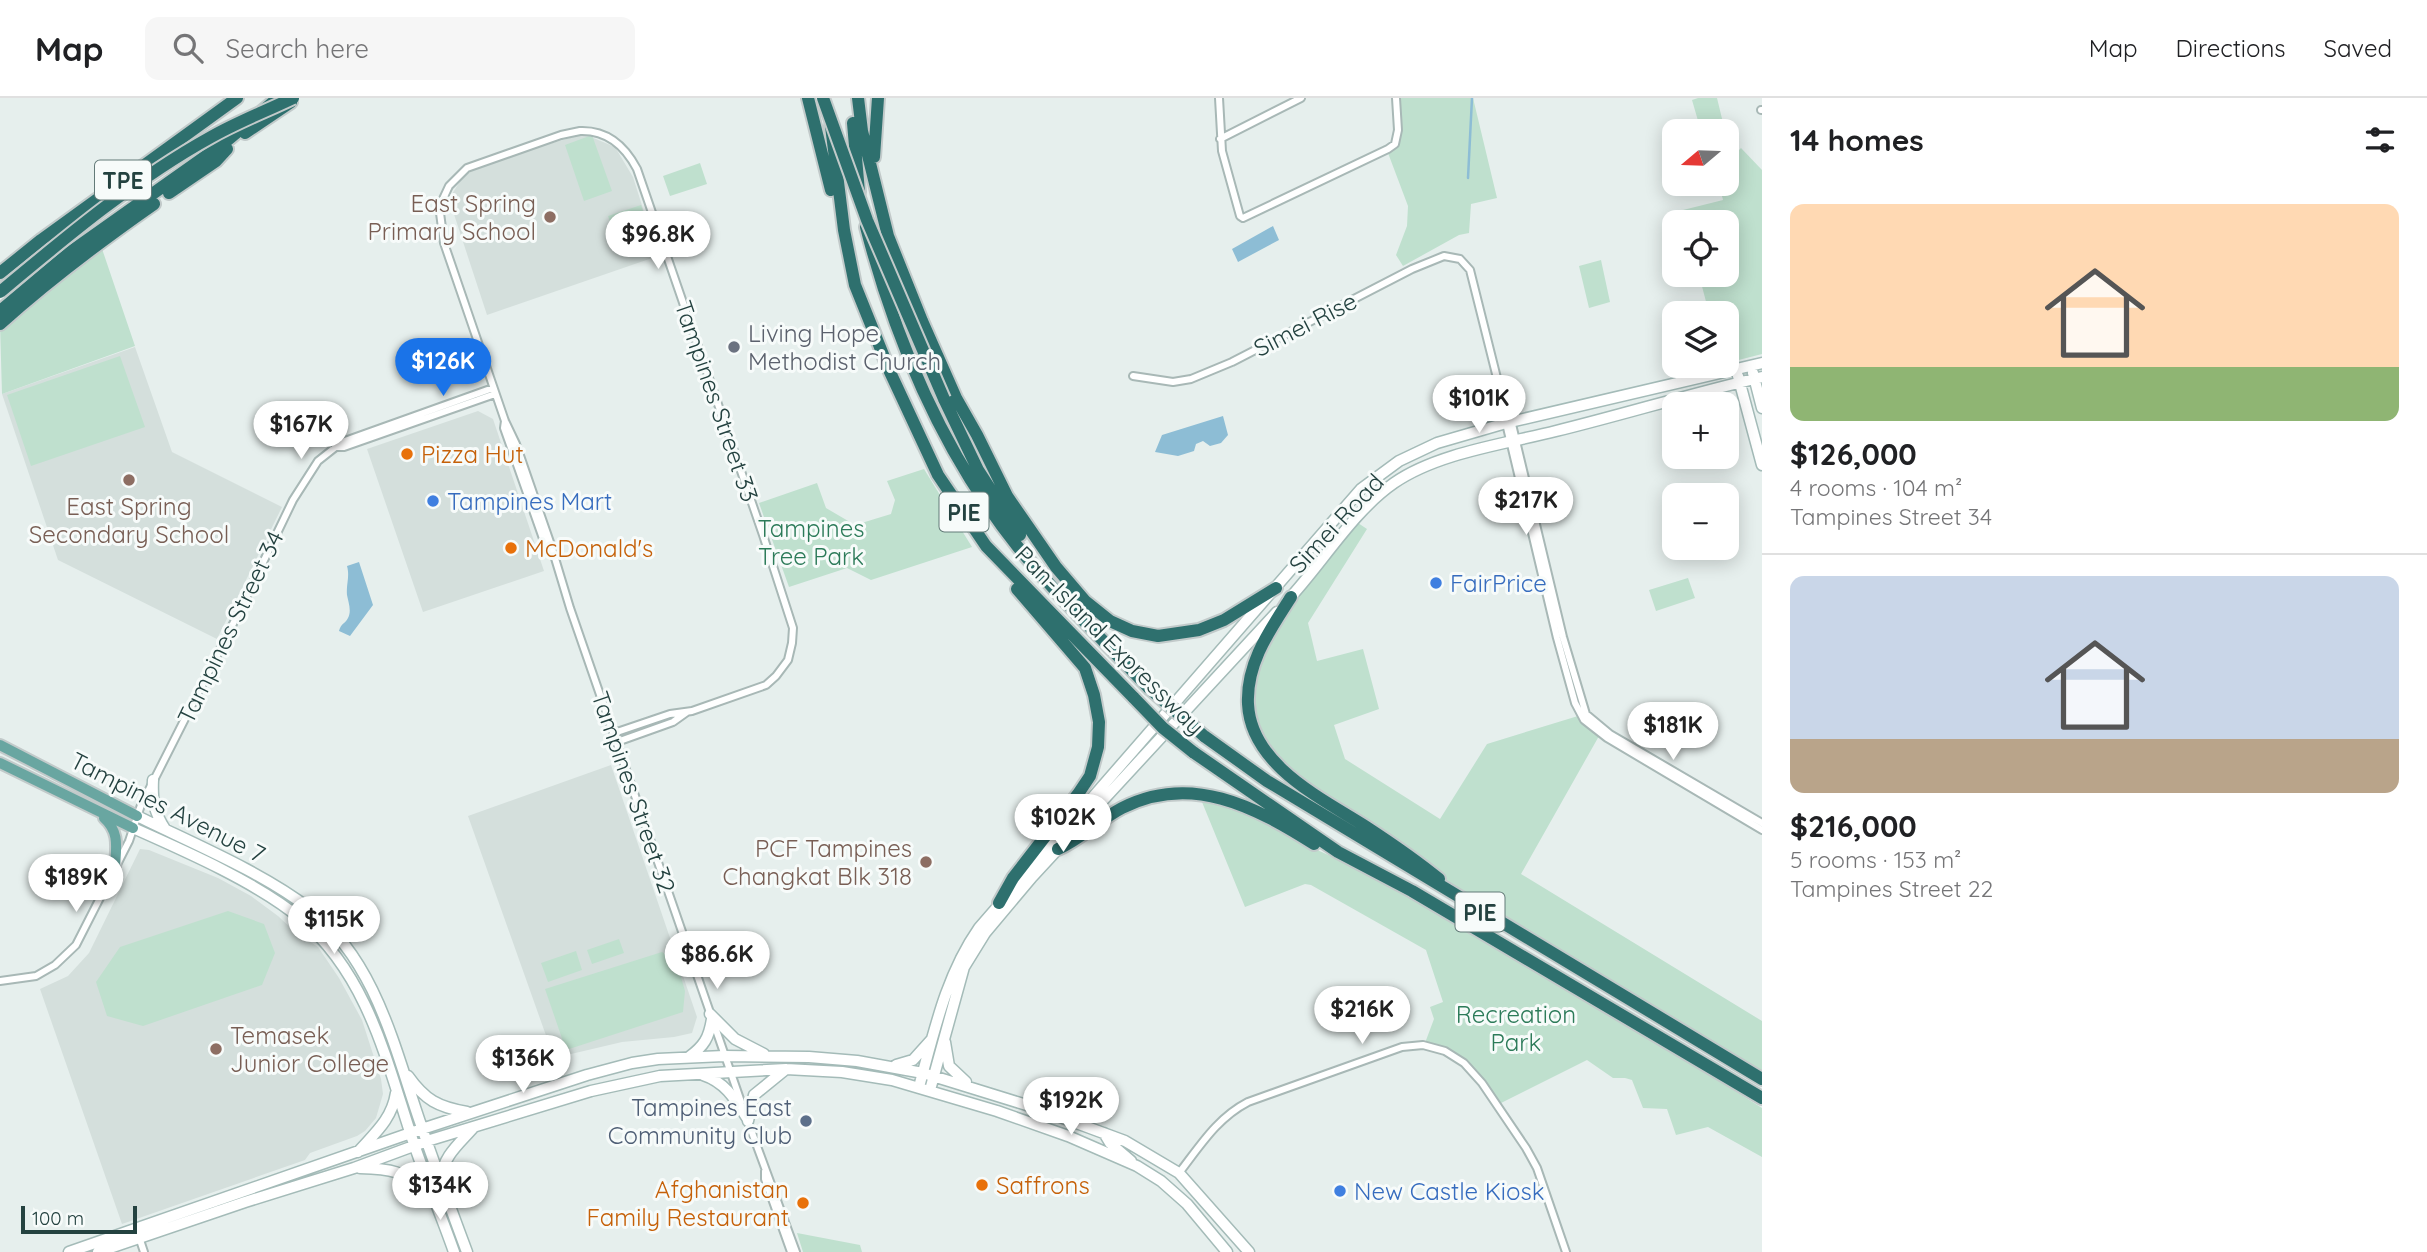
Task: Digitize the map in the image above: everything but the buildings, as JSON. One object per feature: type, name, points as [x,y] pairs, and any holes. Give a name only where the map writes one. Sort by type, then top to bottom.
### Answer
[{"type":"highway","points":[[206,120],[211,108],[221,98]]},
{"type":"highway","name":"TPE","points":[[0,273],[41,240],[237,98]]},
{"type":"highway","name":"TPE","points":[[0,311],[69,253],[223,144],[278,98]]},
{"type":"highway","points":[[223,144],[260,125],[295,98]]},
{"type":"highway","points":[[0,292],[65,238],[169,163],[212,136],[295,98]]},
{"type":"highway","points":[[808,98],[834,202],[844,230]]},
{"type":"highway","points":[[822,98],[867,220],[965,446],[1034,555],[1110,647]]},
{"type":"highway","name":"Pan-Island Expressway","points":[[829,98],[844,230],[855,285],[894,383],[938,475],[986,546],[1163,728],[1193,752],[1338,852],[1412,891],[1762,1098]]},
{"type":"highway","name":"Pan-Island Expressway","points":[[850,98],[861,209],[874,259],[904,346],[936,421],[964,471],[1016,545],[1065,601],[1149,688],[1204,736],[1266,781],[1762,1079]]},
{"type":"highway","points":[[858,98],[862,131],[888,236],[956,398],[1007,496],[1028,529],[1085,601],[1110,621],[1132,631],[1158,636],[1199,630],[1224,620],[1276,588]]},
{"type":"highway","points":[[874,174],[878,98]]},
{"type":"highway","points":[[0,324],[44,285],[102,240],[216,161],[239,136]]},
{"type":"highway","points":[[977,435],[993,492]]},
{"type":"highway","points":[[986,546],[1001,570],[1085,668],[1099,722],[1098,747],[1090,776],[1013,878],[999,903]]},
{"type":"highway","points":[[1291,597],[1270,627],[1256,658],[1250,681],[1248,705],[1253,729],[1265,750],[1281,769],[1407,853],[1479,911]]},
{"type":"highway","points":[[1058,849],[1075,842],[1126,806],[1173,792],[1220,797],[1252,809],[1318,847],[1338,852]]},
{"type":"main road","name":"Simei Road","points":[[1739,368],[1757,364]]},
{"type":"main road","points":[[1757,364],[1762,408]]},
{"type":"main road","name":"Simei Road","points":[[939,1037],[964,967],[985,933],[1058,849],[1291,597],[1380,494],[1409,473],[1448,459],[1758,377]]},
{"type":"main road","name":"Simei Road","points":[[939,1037],[957,963],[963,950],[999,903],[1349,501],[1385,469],[1437,443],[1509,422],[1697,378]]},
{"type":"main road","points":[[1739,378],[1762,465]]},
{"type":"main road","name":"Tampines Avenue 7","points":[[0,745],[265,880],[310,909],[327,925],[363,970],[386,1019],[422,1129],[467,1252]]},
{"type":"main road","name":"Tampines Avenue 7","points":[[0,763],[250,886],[288,909],[315,932],[337,957],[362,995],[454,1252]]},
{"type":"main road","points":[[153,780],[155,814],[167,831]]},
{"type":"main road","points":[[97,812],[108,821],[117,839],[115,867]]},
{"type":"main road","points":[[711,1016],[735,1039],[774,1057]]},
{"type":"main road","points":[[689,1057],[710,1036],[711,1016]]},
{"type":"main road","points":[[890,1066],[912,1060],[939,1037]]},
{"type":"main road","points":[[925,1089],[939,1037]]},
{"type":"main road","points":[[939,1037],[950,1066],[972,1087]]},
{"type":"main road","points":[[98,1252],[138,1233],[422,1129],[587,1075],[632,1063],[724,1056],[837,1059],[890,1066],[972,1087],[1104,1133],[1125,1141],[1179,1173],[1249,1252]]},
{"type":"main road","points":[[402,1068],[425,1098],[439,1105],[471,1113]]},
{"type":"main road","points":[[747,1120],[754,1095],[786,1069]]},
{"type":"main road","points":[[69,1252],[354,1168],[427,1141],[545,1104],[637,1079],[696,1073],[786,1069],[842,1072],[925,1089],[1068,1136],[1137,1166]]},
{"type":"main road","points":[[696,1073],[723,1085],[734,1097],[747,1120]]},
{"type":"main road","points":[[358,1153],[388,1118],[397,1089]]},
{"type":"main road","points":[[441,1182],[444,1164],[458,1143],[473,1128]]},
{"type":"main road","points":[[1104,1133],[1110,1143],[1187,1204],[1227,1252]]},
{"type":"main road","points":[[354,1168],[396,1171],[408,1175],[433,1193]]},
{"type":"street","points":[[1219,98],[1220,139],[1243,218],[1395,144],[1398,130],[1396,98]]},
{"type":"street","points":[[1220,139],[1301,98]]},
{"type":"street","name":"Tampines Street 33","points":[[494,391],[444,243],[440,213],[444,195],[460,173],[482,161],[569,133],[589,130],[604,134],[628,153],[642,180],[793,628],[788,660],[770,682],[687,712],[670,714],[614,733]]},
{"type":"street","name":"Simei Rise","points":[[1133,376],[1173,382],[1191,379],[1231,362],[1403,274],[1444,256],[1460,259],[1470,270],[1509,422]]},
{"type":"street","name":"Tampines Street 32","points":[[494,391],[505,421],[504,428],[546,547],[552,553],[729,1071],[770,1177],[779,1211]]},
{"type":"street","name":"Tampines Street 34","points":[[0,981],[30,978],[64,958],[76,945],[115,867],[153,780],[293,500],[312,469],[342,442],[494,391]]},
{"type":"street","points":[[1509,422],[1563,637],[1586,714],[1610,734],[1762,823]]},
{"type":"street","points":[[1514,442],[1557,638],[1579,713],[1607,738],[1762,830]]},
{"type":"street","name":"Tampines Street 33","points":[[617,742],[674,722],[687,712]]},
{"type":"street","points":[[1179,1173],[1208,1133],[1241,1106],[1330,1071],[1402,1047],[1432,1046],[1453,1054],[1464,1063],[1482,1083],[1521,1139],[1537,1168],[1566,1252]]},
{"type":"street","points":[[779,1211],[791,1252]]},
{"type":"street","points":[[779,1211],[796,1252]]},
{"type":"street","points":[[138,1233],[144,1252]]},
{"type":"shaded area","name":"East Spring Primary School","points":[[584,134],[615,147],[633,177],[658,256],[487,315],[449,199],[462,178],[481,163]]},
{"type":"shaded area","name":"East Spring Secondary School","points":[[135,347],[172,452],[282,507],[217,639],[58,560],[2,394]]},
{"type":"shaded area","points":[[478,411],[493,419],[544,571],[423,612],[367,449]]},
{"type":"shaded area","points":[[611,765],[697,1017],[692,1033],[622,1042],[554,1058],[468,816]]},
{"type":"shaded area","name":"Temasek Junior College","points":[[140,849],[149,850],[218,878],[251,896],[318,947],[362,1020],[381,1079],[383,1094],[376,1118],[357,1136],[310,1153],[305,1160],[122,1224],[40,989],[68,976],[89,953]]},
{"type":"green space","points":[[1398,98],[1473,98],[1497,198],[1471,204],[1469,233],[1459,235],[1403,266],[1396,255],[1407,226],[1408,206],[1388,153],[1397,144]]},
{"type":"green space","points":[[1717,98],[1722,119],[1698,119],[1692,100]]},
{"type":"green space","points":[[592,135],[612,191],[584,201],[565,145]]},
{"type":"green space","points":[[1741,148],[1762,170],[1762,354],[1739,360],[1739,301],[1706,301],[1702,287],[1739,287],[1739,210],[1683,210],[1723,200],[1722,196],[1740,196]]},
{"type":"green space","points":[[700,163],[707,184],[670,196],[663,176]]},
{"type":"green space","points":[[641,205],[651,235],[618,246],[608,216]]},
{"type":"green space","points":[[98,237],[135,346],[2,394],[0,324]]},
{"type":"green space","points":[[1601,260],[1610,302],[1589,308],[1579,266]]},
{"type":"green space","points":[[120,356],[145,427],[31,466],[7,395]]},
{"type":"green space","name":"Tampines Tree Park","points":[[924,469],[972,547],[871,580],[847,568],[789,587],[759,503],[817,483],[826,508],[855,525],[891,514],[895,500],[887,481]]},
{"type":"green space","points":[[1358,523],[1367,529],[1308,623],[1317,661],[1363,649],[1379,709],[1334,725],[1345,759],[1440,819],[1487,744],[1578,716],[1599,736],[1521,874],[1762,1021],[1762,1076],[1480,909],[1408,850],[1311,788],[1267,748],[1250,705],[1259,658],[1293,600]]},
{"type":"green space","points":[[1688,578],[1695,598],[1656,611],[1649,590]]},
{"type":"green space","name":"Recreation Park","points":[[1212,800],[1251,813],[1306,845],[1380,878],[1646,1035],[1762,1108],[1762,1157],[1708,1127],[1676,1135],[1667,1109],[1643,1108],[1632,1080],[1613,1078],[1587,1060],[1501,1103],[1467,1063],[1451,1051],[1425,1043],[1434,1019],[1430,1007],[1443,1002],[1426,950],[1311,885],[1305,884],[1245,907],[1202,802]]},
{"type":"green space","points":[[228,911],[264,924],[275,953],[262,985],[143,1026],[107,1016],[96,982],[120,947]]},
{"type":"green space","points":[[619,939],[624,953],[592,964],[587,950]]},
{"type":"green space","points":[[576,951],[582,970],[548,982],[541,963]]},
{"type":"green space","points":[[662,952],[677,963],[685,991],[683,1012],[566,1050],[545,989]]},
{"type":"green space","points":[[797,1233],[860,1245],[862,1252],[803,1252]]},
{"type":"water","points":[[1273,226],[1279,240],[1238,262],[1232,249]]},
{"type":"water","points":[[1223,416],[1228,435],[1221,443],[1210,446],[1203,441],[1196,444],[1194,451],[1178,456],[1155,452],[1162,435]]},
{"type":"water","points":[[359,562],[373,605],[350,636],[339,631],[350,612],[347,566]]},
{"type":"waterway","points":[[1468,178],[1472,98]]},
{"type":"place","name":"East Spring Primary School","points":[[550,217]]},
{"type":"place","name":"Living Hope Methodist Church","points":[[734,347]]},
{"type":"place","name":"Pizza Hut","points":[[407,454]]},
{"type":"place","name":"East Spring Secondary School","points":[[129,480]]},
{"type":"place","name":"Tampines Mart","points":[[433,501]]},
{"type":"place","name":"McDonald's","points":[[511,548]]},
{"type":"place","name":"FairPrice","points":[[1436,583]]},
{"type":"place","name":"PCF Tampines Changkat Blk 318","points":[[926,862]]},
{"type":"place","name":"Temasek Junior College","points":[[216,1049]]},
{"type":"place","name":"Tampines East Community Club","points":[[806,1121]]},
{"type":"place","name":"Saffrons","points":[[982,1185]]},
{"type":"place","name":"New Castle Kiosk","points":[[1340,1191]]},
{"type":"place","name":"Afghanistan Family Restaurant","points":[[803,1203]]}]
